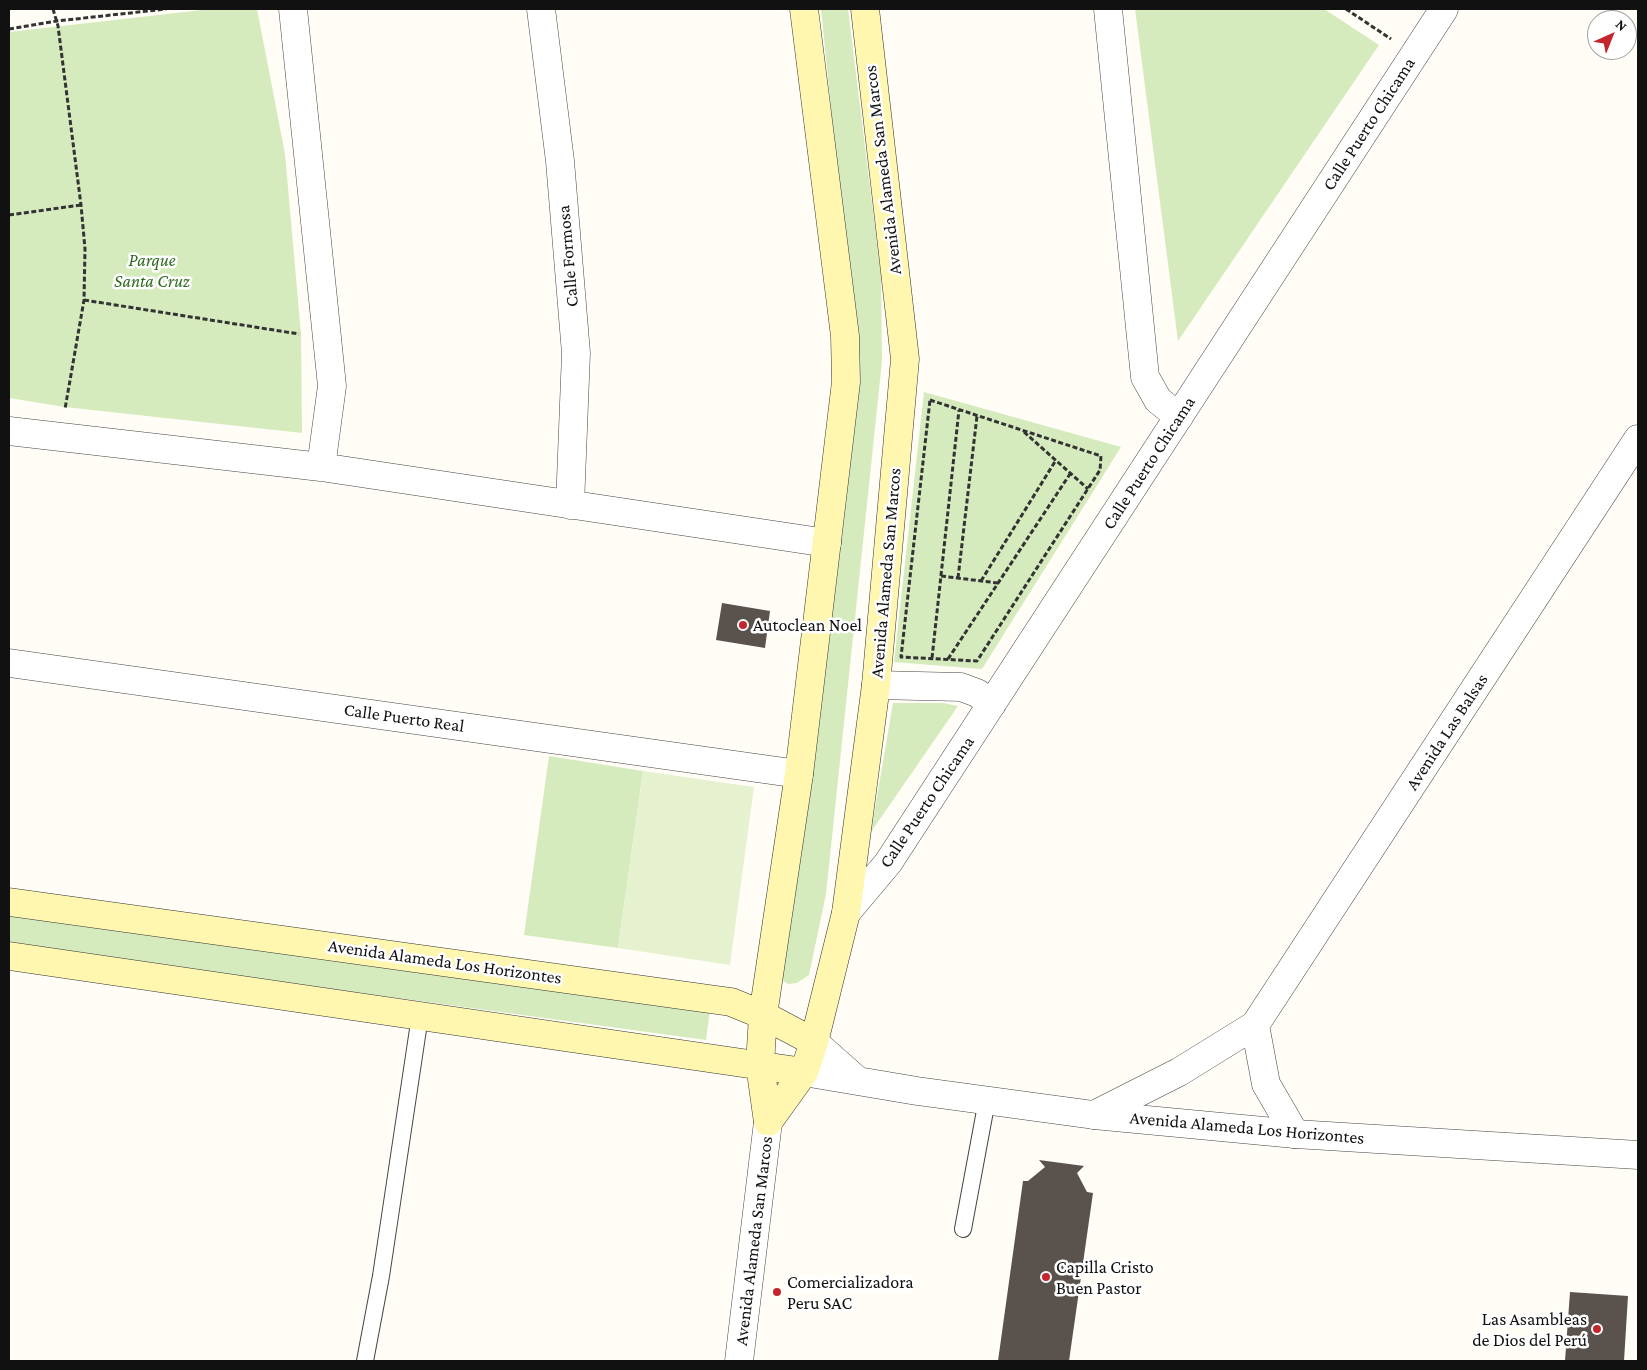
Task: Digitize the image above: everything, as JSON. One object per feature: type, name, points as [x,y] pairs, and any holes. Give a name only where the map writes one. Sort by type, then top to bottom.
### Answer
[{"type":"main road","name":"Avenida Alameda San Marcos","points":[[768,1122],[760,1065],[763,1015],[799,774],[846,382],[845,336],[804,9]]},
{"type":"main road","name":"Avenida Alameda San Marcos","points":[[768,1122],[804,1072],[814,1042],[846,913],[876,685],[905,359],[865,9]]},
{"type":"main road","name":"Avenida Alameda Los Horizontes","points":[[9,902],[731,1002],[763,1015],[814,1042]]},
{"type":"main road","name":"Avenida Alameda Los Horizontes","points":[[9,956],[804,1072]]},
{"type":"street","points":[[293,9],[332,386],[321,467]]},
{"type":"street","name":"Calle Formosa","points":[[541,9],[560,161],[576,352],[570,505]]},
{"type":"street","points":[[1108,9],[1145,377],[1158,400],[1179,417]]},
{"type":"street","name":"Calle Puerto Chicama","points":[[846,913],[888,863],[1444,9]]},
{"type":"street","points":[[9,431],[321,467],[827,543]]},
{"type":"street","name":"Avenida Las Balsas","points":[[1094,1115],[1179,1072],[1255,1025],[1638,439]]},
{"type":"street","name":"Calle Puerto Real","points":[[9,663],[799,774]]},
{"type":"street","points":[[876,685],[961,687],[977,693],[992,704]]},
{"type":"street","points":[[1255,1025],[1266,1084],[1295,1134]]},
{"type":"street","name":"Avenida Alameda Los Horizontes","points":[[814,1042],[858,1081]]},
{"type":"street","name":"Avenida Alameda Los Horizontes","points":[[804,1072],[1094,1115],[1295,1134],[1638,1155]]},
{"type":"street","name":"Avenida Alameda San Marcos","points":[[739,1361],[768,1122]]},
{"type":"lane","points":[[365,1361],[381,1276],[420,1016]]},
{"type":"lane","points":[[963,1230],[987,1100]]},
{"type":"path","points":[[53,9],[57,22],[85,249],[84,300],[65,407],[63,437]]},
{"type":"path","points":[[9,29],[166,9]]},
{"type":"path","points":[[1346,9],[1414,54]]},
{"type":"path","points":[[9,215],[81,205]]},
{"type":"path","points":[[84,300],[304,334]]},
{"type":"path","points":[[901,657],[930,400],[1101,456],[1100,470],[977,661]]},
{"type":"path","points":[[932,658],[960,410]]},
{"type":"path","points":[[958,578],[977,416]]},
{"type":"path","points":[[1022,430],[1088,489]]},
{"type":"path","points":[[981,581],[1056,460]]},
{"type":"path","points":[[947,660],[1070,474]]},
{"type":"path","points":[[941,576],[998,583]]},
{"type":"green space","name":"Parque Santa Cruz","points":[[211,9],[257,9],[285,154],[301,334],[302,433],[65,407],[9,398],[9,32]]},
{"type":"green space","points":[[821,9],[848,9],[881,277],[882,361],[826,894],[809,975],[797,983],[788,984],[782,980],[852,314]]},
{"type":"green space","points":[[1135,9],[1324,9],[1379,45],[1178,341]]},
{"type":"green space","points":[[924,392],[1121,447],[982,669],[894,662]]},
{"type":"green space","points":[[893,703],[943,703],[958,706],[871,832]]},
{"type":"green space","points":[[549,756],[643,771],[618,948],[524,935]]},
{"type":"green space","points":[[643,771],[754,787],[730,965],[618,948]]},
{"type":"green space","points":[[9,915],[710,1010],[706,1040],[9,945]]},
{"type":"building","name":"Autoclean Noel","points":[[722,603],[770,611],[765,648],[716,640]]},
{"type":"building","name":"Capilla Cristo Buen Pastor","points":[[1039,1160],[1084,1166],[1077,1173],[1087,1192],[1093,1193],[1069,1361],[998,1361],[1023,1181],[1028,1181],[1045,1167]]},
{"type":"building","name":"Las Asambleas de Dios del Perú","points":[[1570,1292],[1628,1296],[1624,1361],[1565,1361]]},
{"type":"place","name":"Autoclean Noel","points":[[743,625]]},
{"type":"place","name":"Capilla Cristo Buen Pastor","points":[[1046,1277]]},
{"type":"place","name":"Comercializadora Peru SAC","points":[[777,1292]]},
{"type":"place","name":"Las Asambleas de Dios del Perú","points":[[1597,1329]]}]
